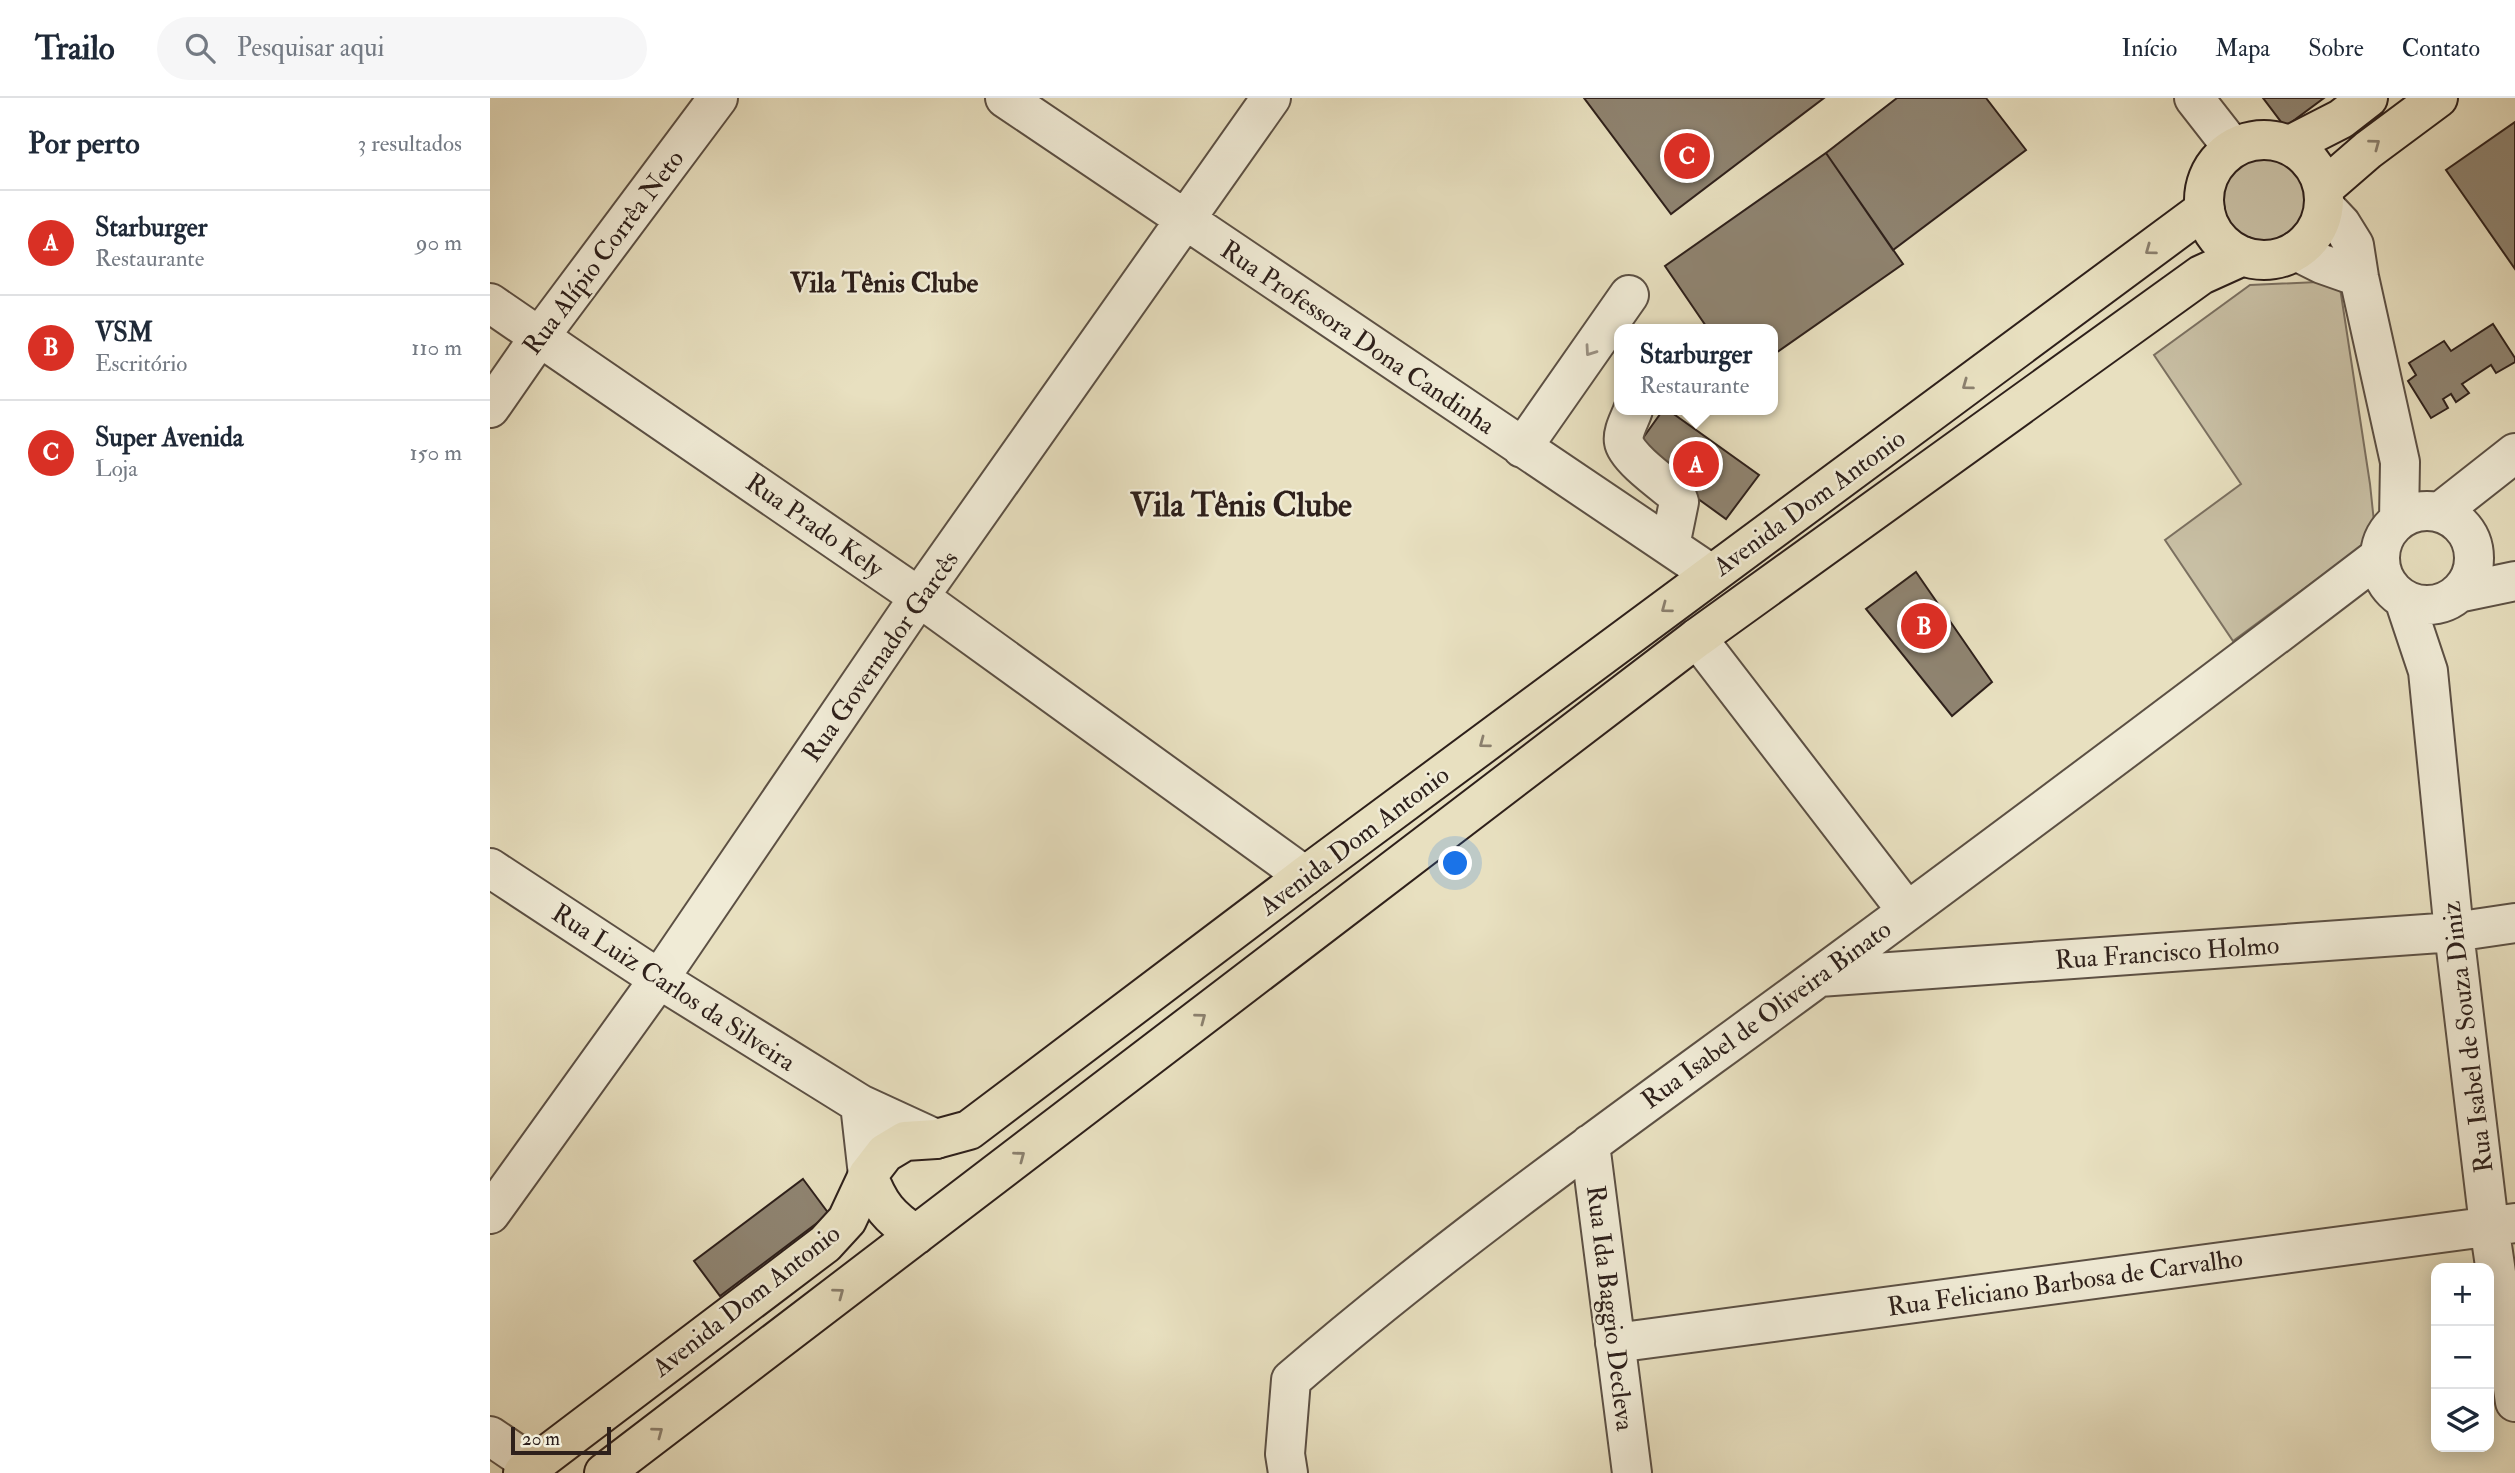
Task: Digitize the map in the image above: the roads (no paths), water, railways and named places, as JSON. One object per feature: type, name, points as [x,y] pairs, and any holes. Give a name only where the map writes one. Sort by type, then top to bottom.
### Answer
[{"type":"main road","points":[[2290,145],[2341,119],[2368,98]]},
{"type":"main road","points":[[2323,197],[2368,150],[2438,98]]},
{"type":"main road","points":[[2271,140],[2290,145],[2305,156],[2317,171],[2323,197],[2319,224],[2309,239],[2296,251],[2279,258],[2261,260],[2243,256],[2218,238],[2210,225],[2205,209],[2205,191],[2210,174],[2220,160],[2234,148],[2252,141],[2271,140]]},
{"type":"main road","name":"Avenida Dom Antonio","points":[[528,1469],[825,1244],[847,1220],[868,1175],[885,1153],[905,1141],[936,1139],[969,1130],[1305,876],[2205,209]]},
{"type":"main road","name":"Avenida Dom Antonio","points":[[604,1473],[1697,639],[2201,275],[2243,256]]},
{"type":"main road","points":[[936,1139],[954,1153],[966,1171],[971,1193]]},
{"type":"main road","points":[[868,1175],[877,1199],[894,1220],[916,1235]]},
{"type":"street","name":"Rua Alípio Corrêa Neto","points":[[490,408],[540,336],[718,98]]},
{"type":"street","name":"Rua Professora Dona Candinha","points":[[1005,98],[1711,574]]},
{"type":"street","name":"Rua Governador Garcês","points":[[490,1214],[659,979],[919,597],[1271,98]]},
{"type":"street","points":[[2194,98],[2234,148]]},
{"type":"street","points":[[2323,197],[2354,245],[2400,462],[2442,525],[2470,575],[2452,597]]},
{"type":"street","points":[[2296,251],[2359,277]]},
{"type":"street","points":[[1522,448],[1629,295]]},
{"type":"street","name":"Rua Prado Kely","points":[[490,303],[919,597],[1305,876]]},
{"type":"street","points":[[1631,415],[1624,436],[1624,445],[1630,454],[1676,495],[1679,502],[1670,546]]},
{"type":"street","points":[[2442,525],[2502,462]]},
{"type":"street","points":[[2515,575],[2442,525],[2389,530],[2382,542],[2379,556],[2385,581],[2399,595],[2418,604],[2432,605],[2452,597],[2515,581]]},
{"type":"street","name":"Rua Isabel de Oliveira Binato","points":[[1288,1473],[1285,1454],[1291,1380],[1359,1322],[1590,1144],[1819,977],[2379,556]]},
{"type":"street","name":"Rua Isabel de Oliveira Binato","points":[[2322,600],[2399,595]]},
{"type":"street","name":"Rua Isabel de Souza Diniz","points":[[2399,595],[2428,671],[2454,932],[2502,1224],[2515,1402]]},
{"type":"street","name":"Rua Isabel de Souza Diniz","points":[[2428,671],[2452,597]]},
{"type":"street","points":[[1697,639],[1907,911]]},
{"type":"street","name":"Rua Luiz Carlos da Silveira","points":[[490,868],[659,979],[860,1104],[936,1139]]},
{"type":"street","name":"Rua Francisco Holmo","points":[[1819,977],[2454,932],[2515,923]]},
{"type":"street","points":[[860,1104],[868,1175]]},
{"type":"street","name":"Rua Ida Baggio Decleva","points":[[1590,1144],[1632,1473]]},
{"type":"street","name":"Rua Feliciano Barbosa de Carvalho","points":[[1615,1343],[2502,1224]]},
{"type":"street","points":[[490,1436],[528,1469]]},
{"type":"place","name":"Super Avenida","points":[[1687,156]]},
{"type":"place","name":"Starburger","points":[[1696,464]]},
{"type":"place","name":"VSM","points":[[1924,626]]},
{"type":"district","name":"Vila Tênis Clube","points":[[884,282]]},
{"type":"district","name":"Vila Tênis Clube","points":[[1241,504]]}]
